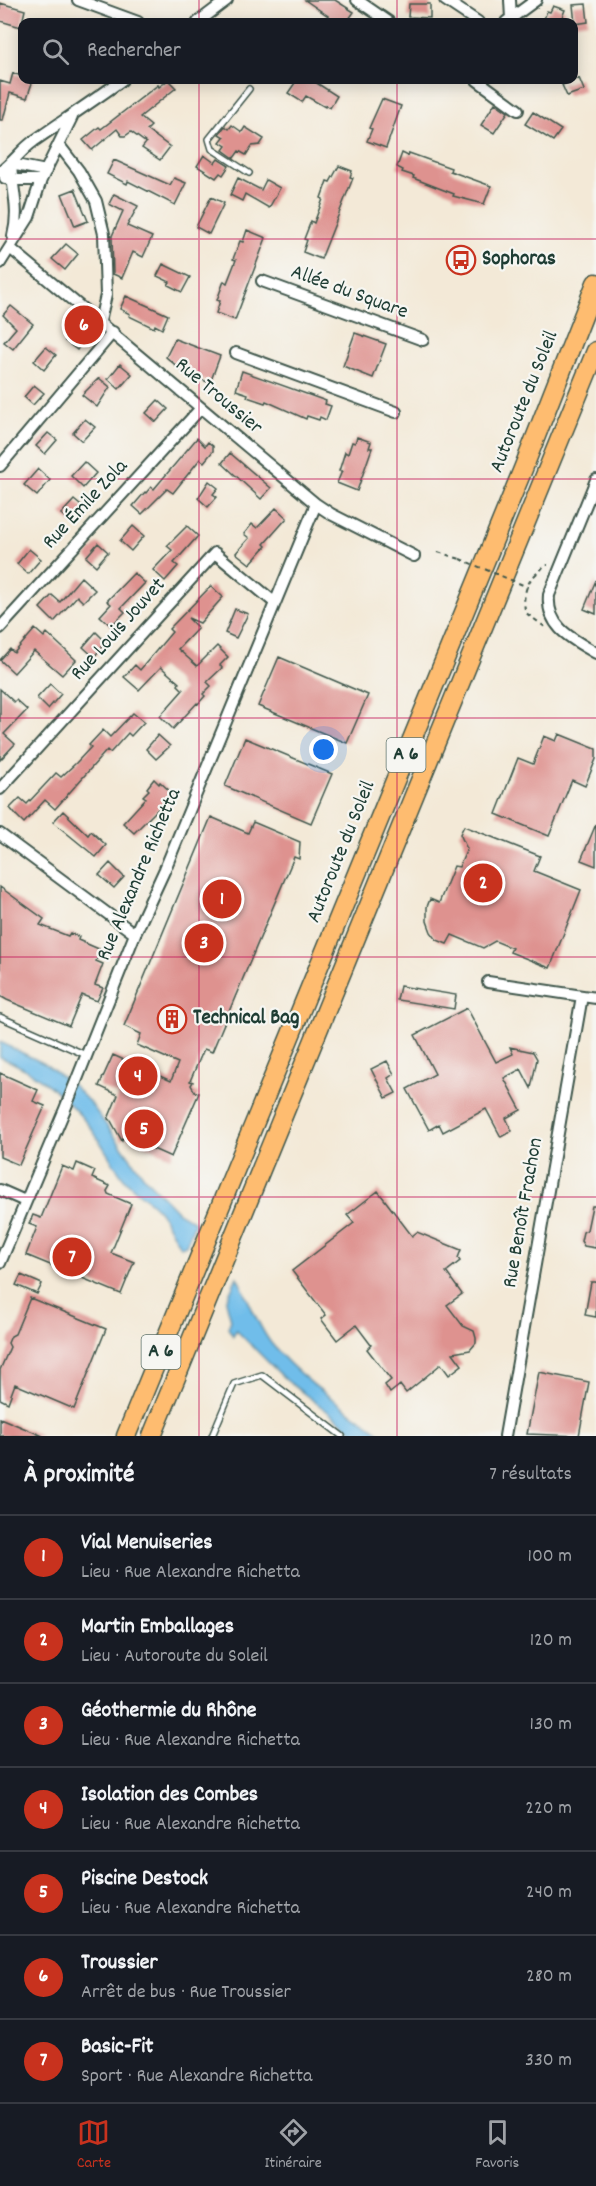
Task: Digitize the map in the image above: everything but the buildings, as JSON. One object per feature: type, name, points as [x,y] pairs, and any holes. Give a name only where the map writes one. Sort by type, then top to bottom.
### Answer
[{"type":"highway","name":"Autoroute du Soleil","points":[[126,1436],[523,469],[596,283]]},
{"type":"highway","name":"A 6","points":[[152,1436],[596,351]]},
{"type":"street","points":[[78,0],[127,18]]},
{"type":"street","points":[[203,18],[227,0]]},
{"type":"street","points":[[357,0],[383,18]]},
{"type":"street","points":[[445,0],[472,18]]},
{"type":"street","points":[[509,18],[510,0]]},
{"type":"street","points":[[513,18],[536,0]]},
{"type":"street","points":[[43,175],[12,180],[0,174],[33,141],[72,117],[117,84]]},
{"type":"street","points":[[482,84],[518,110]]},
{"type":"street","points":[[0,264],[28,217],[43,175],[72,117]]},
{"type":"street","points":[[59,145],[79,171],[96,201],[104,234],[106,295],[100,321]]},
{"type":"street","points":[[11,164],[43,175]]},
{"type":"street","points":[[10,248],[17,222],[17,201],[11,164]]},
{"type":"street","name":"Rue Troussier","points":[[10,248],[316,504],[414,556]]},
{"type":"street","name":"Allée du Square","points":[[262,281],[423,340]]},
{"type":"street","points":[[0,466],[113,332]]},
{"type":"street","points":[[236,353],[396,412]]},
{"type":"street","name":"Rue Émile Zola","points":[[0,628],[201,408]]},
{"type":"street","points":[[596,480],[549,595],[548,606],[556,626],[565,635],[596,653]]},
{"type":"street","name":"Rue Alexandre Richetta","points":[[0,1263],[65,1110],[135,934],[165,869],[316,504]]},
{"type":"street","name":"Rue Louis Jouvet","points":[[0,789],[215,553],[274,602]]},
{"type":"street","points":[[0,834],[135,934]]},
{"type":"street","points":[[488,982],[596,998]]},
{"type":"street","name":"Rue Benoît Frachon","points":[[505,1436],[582,996]]},
{"type":"street","points":[[0,1190],[25,1201]]},
{"type":"lane","points":[[249,89],[209,139],[212,149],[249,173]]},
{"type":"lane","points":[[0,1017],[86,1055]]},
{"type":"lane","points":[[212,1436],[234,1384],[262,1375],[342,1436]]},
{"type":"path","points":[[438,552],[528,587]]},
{"type":"path","points":[[556,626],[545,628],[526,613],[524,599],[533,577],[541,572],[544,565],[559,569]]},
{"type":"water","points":[[0,1042],[45,1064],[74,1086],[91,1104],[145,1178],[178,1212],[195,1222],[186,1245],[181,1247],[160,1212],[126,1181],[90,1127],[71,1105],[38,1077],[0,1057]]},
{"type":"water","points":[[237,1277],[261,1327],[283,1357],[310,1382],[385,1436],[360,1436],[286,1380],[236,1330],[233,1336],[228,1328],[231,1320],[226,1301]]},
{"type":"place","name":"Sophoras","points":[[461,260]]},
{"type":"place","name":"Troussier","points":[[84,325]]},
{"type":"place","name":"Martin Emballages","points":[[483,883]]},
{"type":"place","name":"Vial Menuiseries","points":[[222,899]]},
{"type":"place","name":"Géothermie du Rhône","points":[[204,943]]},
{"type":"place","name":"Technical Bag","points":[[172,1019]]},
{"type":"place","name":"Isolation des Combes","points":[[138,1076]]},
{"type":"place","name":"Piscine Destock","points":[[144,1129]]},
{"type":"place","name":"Basic-Fit","points":[[72,1257]]}]
